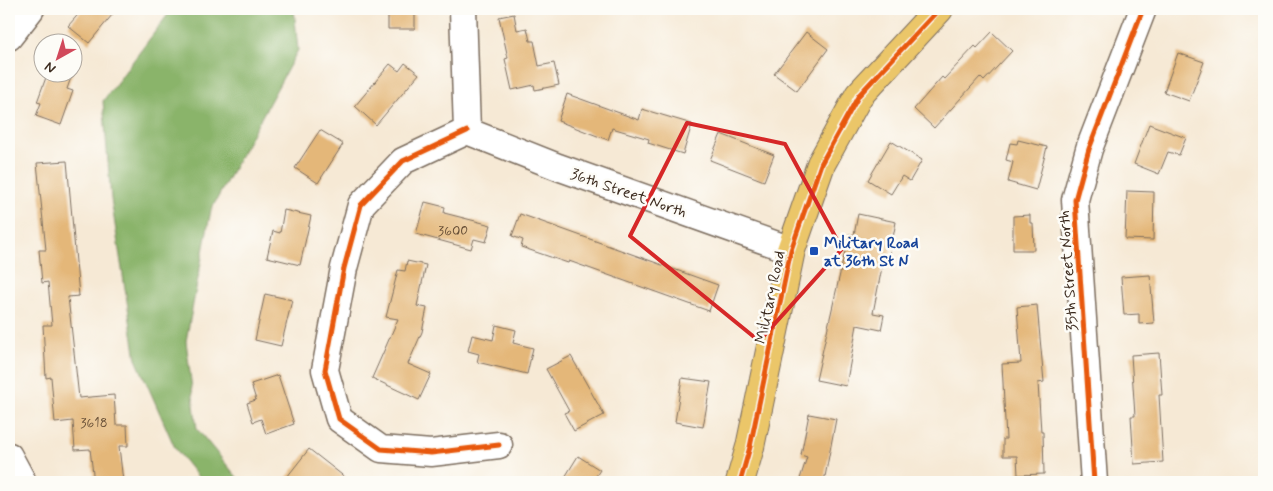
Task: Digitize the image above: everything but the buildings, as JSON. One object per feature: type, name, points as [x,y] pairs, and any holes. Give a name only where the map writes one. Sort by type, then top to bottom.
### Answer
[{"type":"main road","name":"Military Road","points":[[740,482],[750,447],[791,250],[821,164],[859,95],[939,9]]},
{"type":"street","points":[[9,37],[30,9]]},
{"type":"street","points":[[463,9],[467,131],[403,161],[361,205],[344,268],[325,370],[339,419],[381,448],[431,453],[499,445]]},
{"type":"street","name":"35th Street North","points":[[1094,482],[1075,200],[1089,148],[1143,9]]},
{"type":"street","name":"36th Street North","points":[[467,131],[558,167],[791,250]]},
{"type":"street","points":[[9,456],[23,482]]},
{"type":"highlighted area","points":[[687,123],[785,144],[842,249],[759,341],[630,236]]},
{"type":"green space","points":[[172,9],[294,9],[298,50],[211,210],[186,341],[197,429],[241,482],[202,482],[175,448],[136,359],[111,199],[103,101]]},
{"type":"cycle path","points":[[740,482],[750,447],[791,250],[821,164],[859,95],[939,9]]},
{"type":"cycle path","points":[[1094,482],[1075,200],[1089,149],[1143,9]]},
{"type":"cycle path","points":[[467,131],[403,161],[361,205],[344,268],[325,370],[339,419],[381,449],[431,453],[499,445]]},
{"type":"place","name":"Military Road at 36th St N","points":[[814,251]]}]
